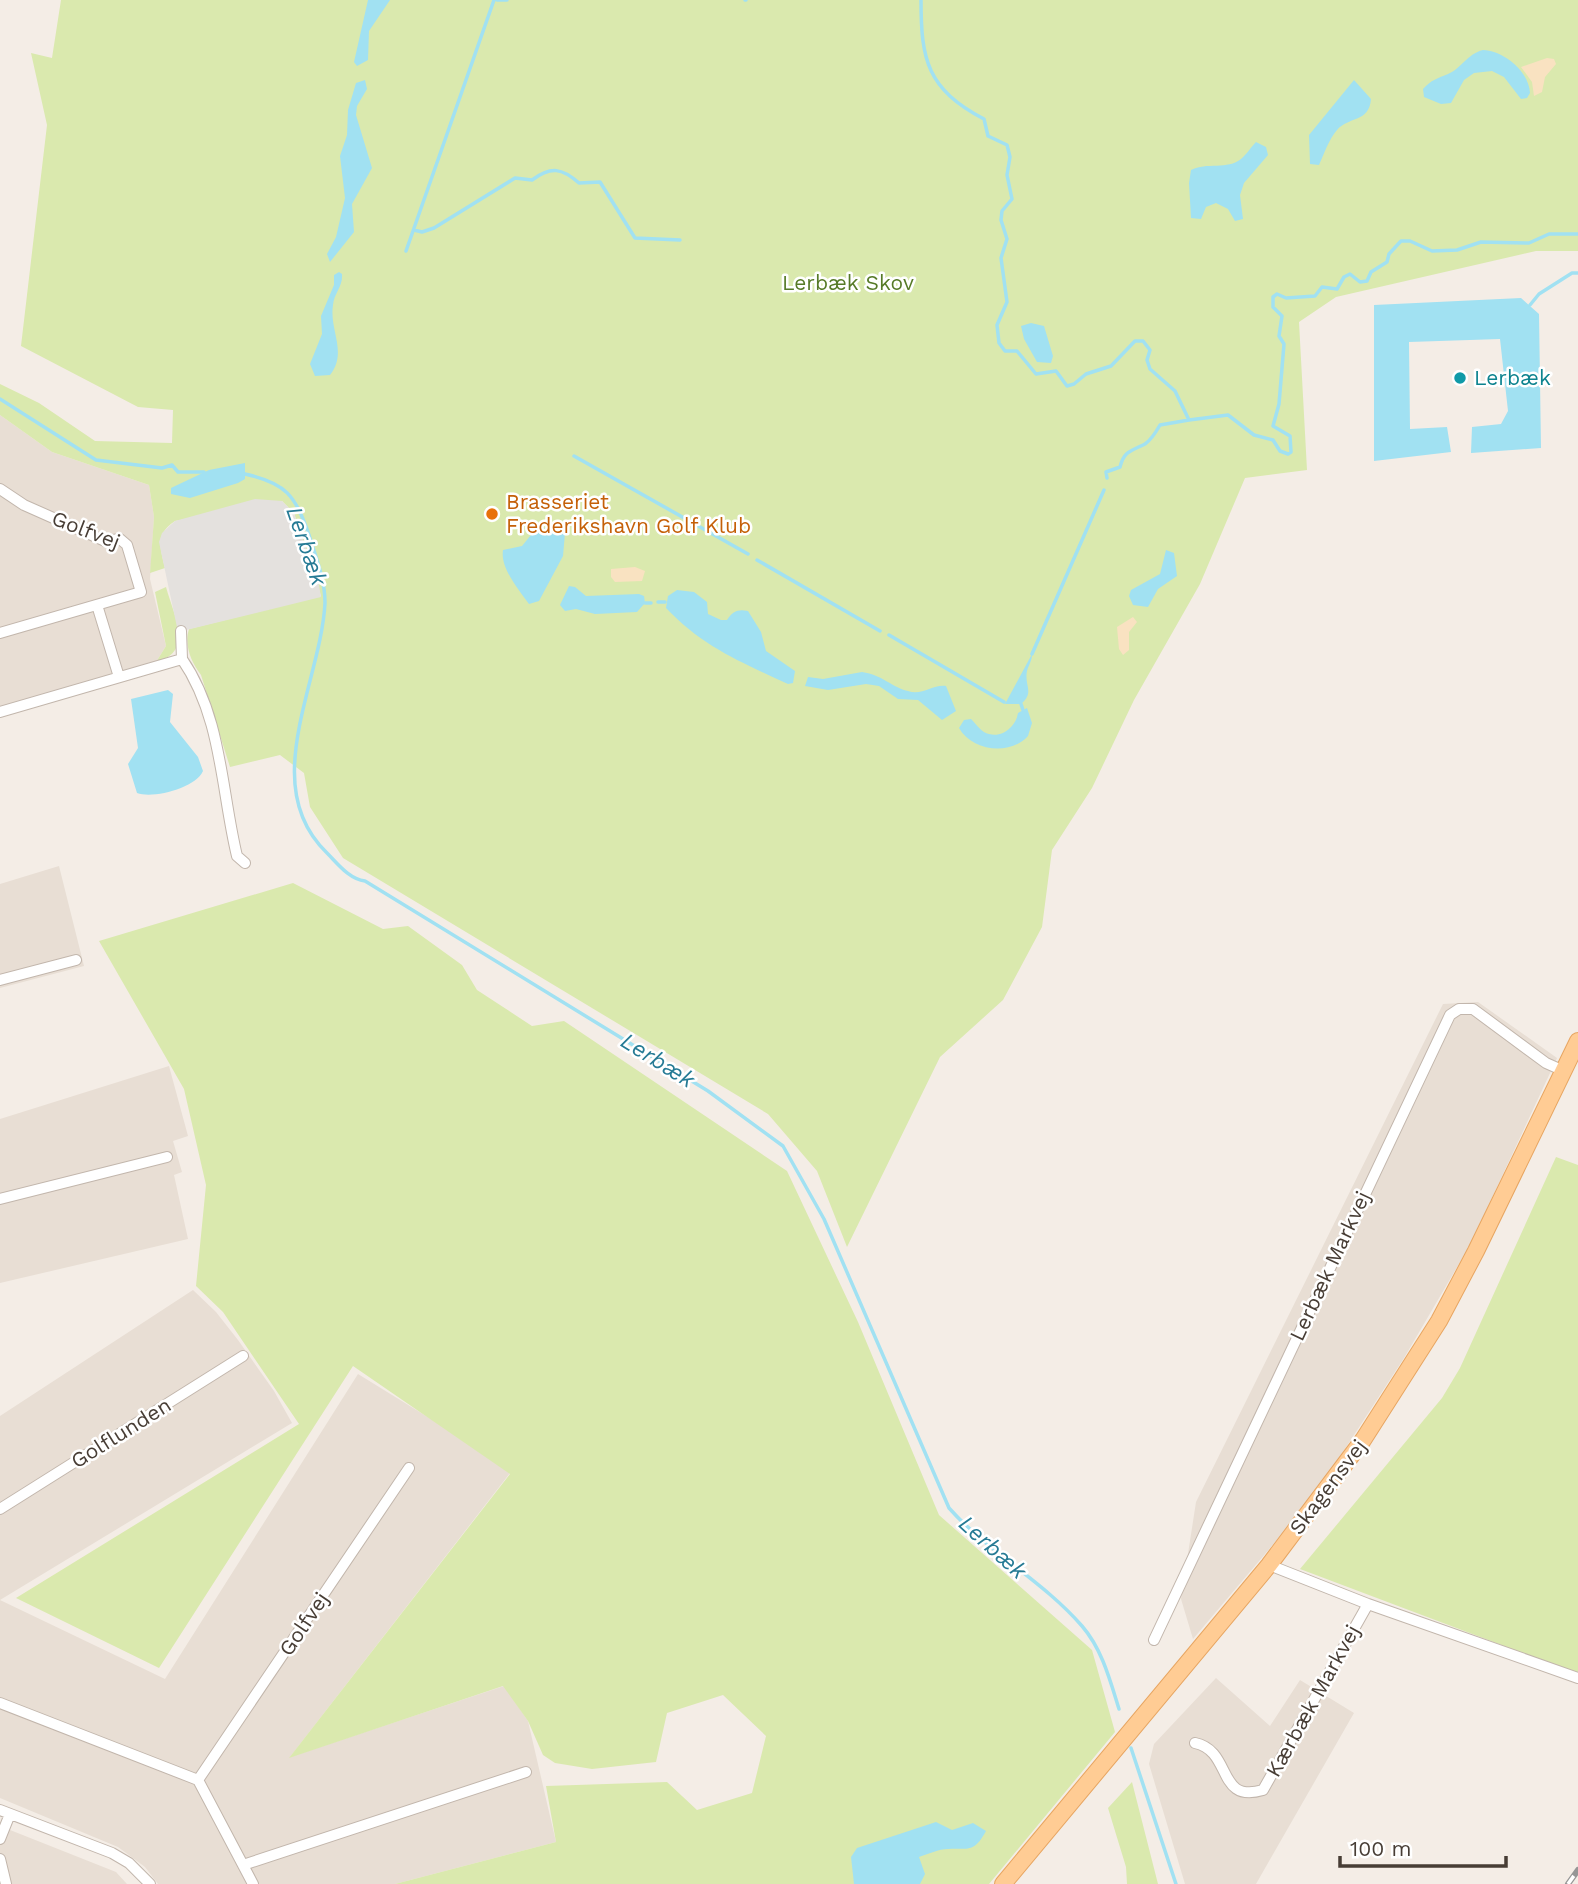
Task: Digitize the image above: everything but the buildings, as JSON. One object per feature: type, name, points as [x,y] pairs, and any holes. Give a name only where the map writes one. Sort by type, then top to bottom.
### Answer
[{"type":"main road","name":"Skagensvej","points":[[1003,1884],[1269,1565],[1363,1440],[1438,1321],[1476,1251],[1578,1041]]},
{"type":"street","name":"Golfvej","points":[[0,489],[24,505],[105,541],[120,538],[127,545],[141,592],[0,633]]},
{"type":"street","points":[[97,605],[119,677]]},
{"type":"street","points":[[181,631],[182,659],[193,675],[205,704],[225,776],[237,856],[244,863]]},
{"type":"street","points":[[0,712],[182,659]]},
{"type":"street","points":[[0,980],[76,960]]},
{"type":"street","name":"Lerbæk Markvej","points":[[1154,1640],[1450,1015],[1460,1009],[1473,1009],[1546,1063],[1564,1071]]},
{"type":"street","points":[[0,1199],[167,1157]]},
{"type":"street","name":"Golflunden","points":[[0,1509],[243,1356]]},
{"type":"street","name":"Golfvej","points":[[198,1780],[409,1468]]},
{"type":"street","name":"Kærbæk Markvej","points":[[1269,1565],[1368,1604],[1578,1678]]},
{"type":"street","name":"Kærbæk Markvej","points":[[1195,1743],[1202,1744],[1218,1758],[1230,1785],[1237,1790],[1245,1794],[1263,1790],[1368,1604]]},
{"type":"street","points":[[0,1703],[198,1780],[253,1884]]},
{"type":"street","points":[[243,1865],[526,1772]]},
{"type":"street","points":[[0,1839],[5,1812],[111,1853],[129,1863],[150,1884]]},
{"type":"street","points":[[0,1859],[6,1884]]},
{"type":"shaded area","points":[[0,415],[52,452],[149,485],[154,517],[150,579],[166,646],[156,662],[0,707]]},
{"type":"shaded area","points":[[255,499],[282,501],[294,513],[308,554],[314,556],[321,597],[178,632],[159,542],[162,533],[175,521]]},
{"type":"shaded area","points":[[59,866],[84,966],[0,988],[0,884]]},
{"type":"shaded area","points":[[1478,1002],[1557,1058],[1470,1245],[1404,1358],[1315,1495],[1193,1639],[1181,1599],[1196,1502],[1443,1004]]},
{"type":"shaded area","points":[[169,1066],[188,1136],[173,1141],[182,1172],[174,1175],[188,1239],[0,1283],[0,1119]]},
{"type":"shaded area","points":[[193,1290],[216,1312],[238,1340],[274,1391],[292,1423],[0,1600],[0,1416]]},
{"type":"shaded area","points":[[358,1374],[431,1419],[510,1473],[290,1757],[504,1686],[528,1721],[556,1842],[395,1884],[158,1884],[145,1867],[118,1847],[0,1798],[0,1600],[165,1679]]},
{"type":"shaded area","points":[[1216,1678],[1270,1726],[1300,1680],[1354,1713],[1256,1884],[1185,1884],[1149,1764],[1154,1744]]},
{"type":"shaded area","points":[[0,1826],[116,1872],[127,1884],[0,1884]]},
{"type":"green space","name":"Lerbæk Skov","points":[[61,0],[1578,0],[1578,251],[1536,251],[1336,297],[1299,322],[1307,470],[1245,478],[1200,584],[1134,700],[1092,788],[1052,850],[1042,927],[1003,1000],[940,1057],[847,1247],[817,1171],[768,1114],[343,858],[310,807],[304,773],[280,755],[230,767],[201,675],[189,653],[189,629],[321,596],[294,513],[282,501],[175,521],[162,536],[165,568],[150,573],[154,517],[149,485],[52,452],[0,415],[0,384],[39,403],[95,441],[172,443],[173,410],[138,407],[21,346],[47,125],[31,53],[52,58]]},
{"type":"green space","points":[[166,587],[177,621],[178,641],[175,650],[168,657],[156,662],[166,646],[155,592]]},
{"type":"green space","points":[[293,883],[383,929],[408,926],[462,965],[477,990],[532,1026],[564,1021],[787,1171],[858,1322],[939,1515],[1092,1650],[1115,1732],[989,1884],[395,1884],[556,1842],[546,1786],[667,1782],[697,1810],[752,1793],[766,1736],[723,1695],[667,1713],[656,1762],[592,1769],[555,1763],[543,1755],[528,1721],[503,1686],[289,1758],[510,1474],[353,1366],[159,1668],[16,1598],[299,1424],[223,1312],[196,1286],[206,1185],[184,1089],[99,941]]},
{"type":"green space","points":[[1556,1157],[1578,1165],[1578,1674],[1300,1569],[1442,1398],[1460,1368]]},
{"type":"green space","points":[[1132,1782],[1158,1884],[1127,1884],[1126,1867],[1108,1808]]},
{"type":"sand","points":[[1547,58],[1554,59],[1556,64],[1545,77],[1542,92],[1534,96],[1532,82],[1521,67]]},
{"type":"sand","points":[[635,567],[645,571],[642,581],[615,582],[611,577],[611,569]]},
{"type":"sand","points":[[1133,617],[1137,622],[1129,632],[1129,650],[1123,655],[1119,649],[1117,627]]},
{"type":"water","points":[[368,0],[390,0],[369,31],[368,60],[357,66],[354,62]]},
{"type":"water","points":[[1483,50],[1507,58],[1520,70],[1529,85],[1530,93],[1527,98],[1521,99],[1504,77],[1492,71],[1474,73],[1464,80],[1451,103],[1441,104],[1424,97],[1423,89],[1429,83],[1453,71]]},
{"type":"water","points":[[365,80],[367,89],[357,106],[356,115],[372,168],[352,204],[354,232],[330,262],[327,254],[336,237],[345,198],[340,156],[347,135],[348,110],[356,83]]},
{"type":"water","points":[[1354,80],[1371,99],[1367,112],[1337,130],[1319,165],[1310,164],[1309,135]]},
{"type":"water","points":[[1256,142],[1266,147],[1268,155],[1244,183],[1240,195],[1243,219],[1235,221],[1228,209],[1216,203],[1206,207],[1201,219],[1191,218],[1191,170],[1236,162]]},
{"type":"water","points":[[339,272],[342,279],[332,314],[337,358],[330,375],[315,376],[310,364],[322,334],[321,316],[334,285],[334,275]]},
{"type":"water","points":[[1521,298],[1539,314],[1541,448],[1471,453],[1472,427],[1501,424],[1508,411],[1500,339],[1409,342],[1410,429],[1447,427],[1451,452],[1374,461],[1374,305]]},
{"type":"water","points":[[1031,323],[1044,326],[1053,356],[1051,363],[1037,362],[1024,339],[1021,326]]},
{"type":"water","points":[[245,463],[245,479],[238,483],[190,498],[171,494],[171,488],[209,470]]},
{"type":"water","points":[[559,526],[565,533],[563,556],[539,601],[529,604],[507,571],[503,550],[522,546],[535,530]]},
{"type":"water","points":[[1166,550],[1174,553],[1177,576],[1158,589],[1148,607],[1133,605],[1129,596],[1131,590],[1160,574]]},
{"type":"water","points":[[569,586],[575,587],[586,596],[639,594],[644,596],[645,603],[637,612],[595,614],[576,609],[565,611],[560,605]]},
{"type":"water","points":[[677,590],[694,592],[707,602],[708,614],[721,620],[727,620],[736,611],[748,611],[761,632],[766,651],[795,671],[793,683],[788,684],[739,661],[680,622],[666,608],[668,596]]},
{"type":"water","points":[[1032,654],[1026,676],[1028,692],[1025,700],[1021,704],[1005,704]]},
{"type":"water","points":[[862,672],[913,692],[946,686],[956,711],[942,720],[918,700],[898,699],[879,686],[866,684],[828,690],[805,686],[808,677],[823,679]]},
{"type":"water","points":[[168,690],[173,694],[170,722],[198,757],[203,771],[192,782],[173,791],[137,793],[128,764],[138,748],[131,699]]},
{"type":"water","points":[[1027,708],[1032,723],[1028,736],[1011,746],[982,746],[965,736],[959,728],[964,720],[971,719],[984,732],[994,735],[1004,733],[1015,722],[1018,713]]},
{"type":"water","points":[[936,1822],[952,1830],[973,1823],[986,1831],[978,1843],[970,1848],[941,1850],[919,1857],[925,1874],[920,1884],[854,1884],[851,1857],[857,1848]]},
{"type":"waterway","points":[[406,251],[494,0]]},
{"type":"waterway","points":[[497,0],[507,0]]},
{"type":"waterway","points":[[921,0],[923,40],[931,71],[950,96],[984,119],[988,136],[1007,145],[1010,157],[1007,175],[1012,199],[1002,211],[1001,220],[1007,239],[1001,258],[1007,302],[997,325],[999,343],[1005,351],[1017,351],[1036,374],[1056,371],[1067,386],[1086,374],[1111,366],[1135,341],[1143,341],[1150,350],[1147,360],[1150,369],[1175,391],[1189,420],[1228,415],[1254,435],[1273,440],[1280,451],[1288,454],[1291,452],[1290,436],[1273,426],[1279,404],[1284,344],[1279,336],[1282,316],[1273,307],[1273,297],[1277,294],[1286,298],[1315,296],[1322,287],[1337,289],[1344,277],[1350,274],[1360,282],[1367,281],[1371,272],[1387,262],[1389,254],[1401,241],[1410,241],[1432,251],[1457,250],[1481,242],[1529,243],[1549,234],[1578,234]]},
{"type":"waterway","points":[[414,230],[422,232],[434,228],[515,178],[532,180],[545,172],[556,171],[567,174],[579,183],[600,182],[635,238],[680,240]]},
{"type":"waterway","points":[[1530,305],[1539,294],[1572,273],[1578,273]]},
{"type":"waterway","name":"Lerbæk","points":[[0,399],[96,460],[162,468],[172,465],[178,472],[204,472]]},
{"type":"waterway","points":[[1107,478],[1106,472],[1120,467],[1126,455],[1147,442],[1160,425],[1189,420]]},
{"type":"waterway","points":[[574,456],[748,554]]},
{"type":"waterway","name":"Lerbæk","points":[[245,474],[280,487],[293,500],[309,535],[323,585],[325,603],[321,634],[298,733],[295,765],[297,797],[307,826],[327,853],[349,874],[365,881],[708,1091],[783,1146],[824,1219],[949,1508],[1082,1626],[1100,1655],[1119,1709]]},
{"type":"waterway","points":[[1032,654],[1104,490]]},
{"type":"waterway","points":[[757,560],[880,631]]},
{"type":"waterway","points":[[658,602],[665,602]]},
{"type":"waterway","points":[[645,603],[651,603]]},
{"type":"waterway","points":[[889,635],[1004,702]]},
{"type":"waterway","points":[[1021,704],[1023,710]]},
{"type":"waterway","name":"Lerbæk","points":[[1131,1748],[1176,1884]]},
{"type":"railway","points":[[1568,1884],[1578,1870]]},
{"type":"place","name":"Lerbæk","points":[[1460,378]]},
{"type":"place","name":"Brasseriet Frederikshavn Golf Klub","points":[[492,514]]}]
